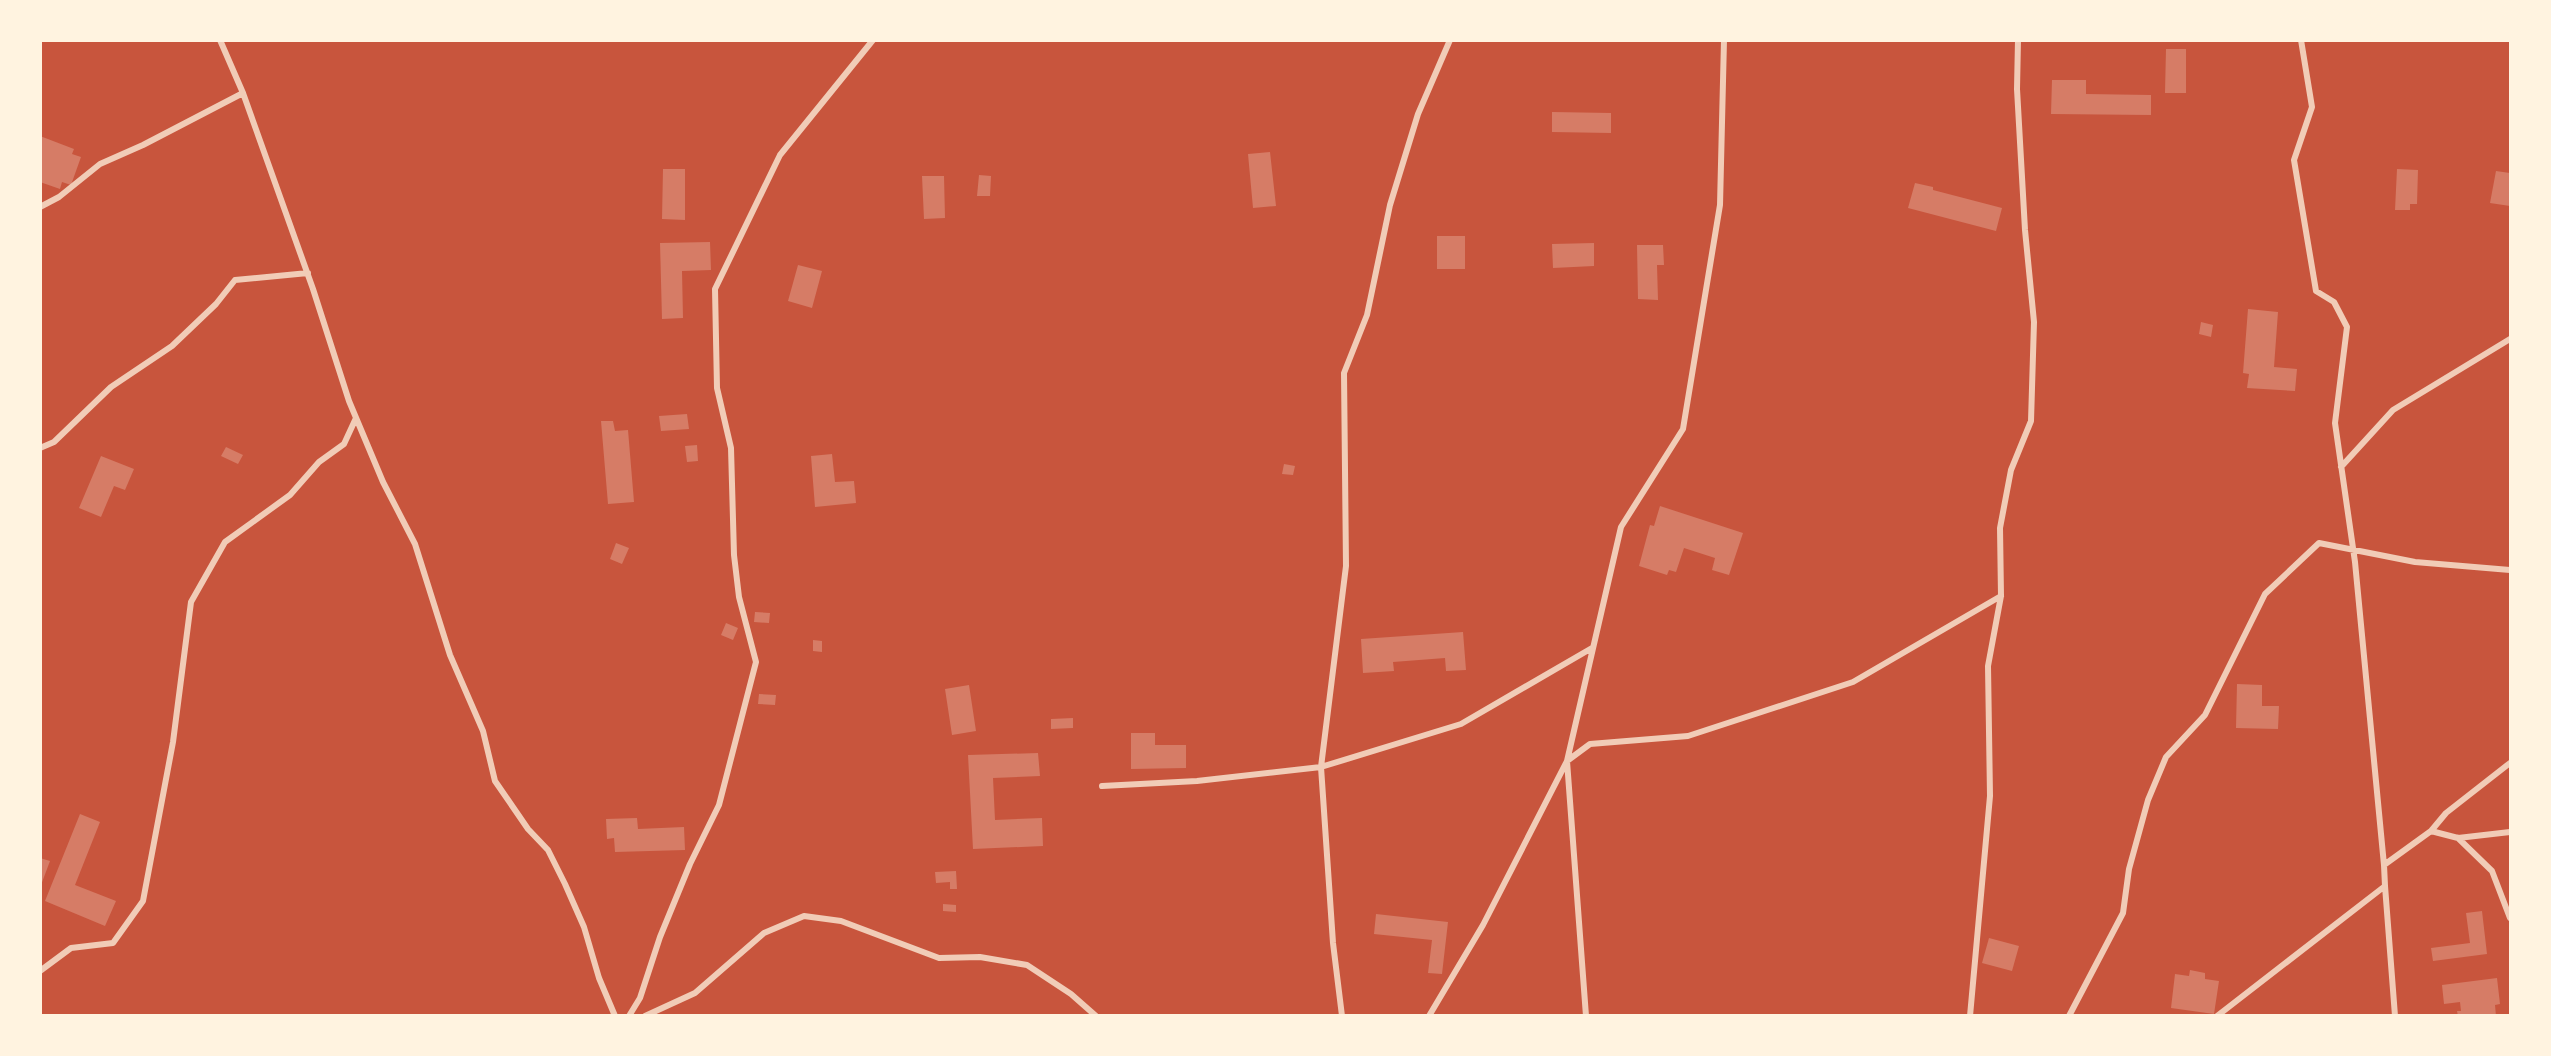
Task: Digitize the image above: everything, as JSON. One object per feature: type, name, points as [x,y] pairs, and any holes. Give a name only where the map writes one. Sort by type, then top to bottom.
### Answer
[{"type":"street","points":[[220,40],[243,93],[308,273],[356,418],[382,482],[415,544],[450,655],[483,731],[495,781],[528,829],[552,858],[584,927],[615,1016]]},
{"type":"street","points":[[628,1016],[640,998],[660,937],[690,864],[719,805],[756,662],[740,597],[734,555],[731,448],[717,388],[715,290],[780,155],[873,40]]},
{"type":"street","points":[[1342,1016],[1332,931],[1321,768],[1346,566],[1344,373],[1367,315],[1390,205],[1418,114],[1450,40]]},
{"type":"street","points":[[1429,1016],[1483,925],[1567,760],[1621,527],[1683,429],[1720,205],[1724,40]]},
{"type":"street","points":[[1970,1016],[1990,796],[1988,666],[2001,596],[2000,528],[2011,470],[2031,421],[2034,322],[2025,230],[2017,88],[2018,40]]},
{"type":"street","points":[[2301,40],[2312,107],[2294,160],[2316,291],[2334,302],[2347,327],[2335,423],[2353,549],[2384,865],[2395,1016]]},
{"type":"street","points":[[40,207],[59,197],[100,164],[143,145],[243,93]]},
{"type":"street","points":[[40,448],[54,442],[111,387],[172,346],[216,304],[235,280],[308,273]]},
{"type":"street","points":[[2341,467],[2393,410],[2511,339]]},
{"type":"street","points":[[40,971],[71,948],[113,943],[143,901],[173,742],[191,602],[225,542],[290,495],[319,462],[344,444],[356,418]]},
{"type":"street","points":[[2069,1016],[2123,913],[2129,869],[2148,800],[2166,757],[2205,715],[2265,594],[2319,543],[2415,562],[2511,570]]},
{"type":"street","points":[[1567,760],[1590,744],[1688,736],[1853,682],[2001,596]]},
{"type":"street","points":[[1102,786],[1197,781],[1321,768],[1461,724],[1593,648]]},
{"type":"street","points":[[1567,760],[1586,1016]]},
{"type":"street","points":[[2384,865],[2431,831],[2446,813],[2511,763]]},
{"type":"street","points":[[2431,831],[2458,837],[2511,832]]},
{"type":"street","points":[[2458,837],[2492,871],[2511,918]]},
{"type":"street","points":[[2217,1016],[2385,886]]},
{"type":"street","points":[[645,1016],[695,993],[764,933],[804,916],[841,921],[939,958],[980,957],[1027,965],[1071,994],[1096,1016]]},
{"type":"building","points":[[2166,49],[2186,49],[2186,93],[2165,93]]},
{"type":"building","points":[[2052,80],[2086,80],[2086,94],[2151,95],[2151,115],[2051,114]]},
{"type":"building","points":[[1552,112],[1611,113],[1611,133],[1552,132]]},
{"type":"building","points":[[40,136],[74,149],[72,154],[81,157],[71,185],[62,182],[60,189],[40,182]]},
{"type":"building","points":[[1270,152],[1276,206],[1253,208],[1248,154]]},
{"type":"building","points":[[663,169],[685,169],[685,220],[662,219]]},
{"type":"building","points":[[2397,169],[2418,170],[2417,204],[2410,204],[2410,210],[2395,210]]},
{"type":"building","points":[[2496,171],[2510,173],[2510,206],[2490,203]]},
{"type":"building","points":[[979,175],[991,176],[990,196],[977,196]]},
{"type":"building","points":[[922,176],[944,176],[945,218],[924,219]]},
{"type":"building","points":[[1915,183],[2002,208],[1996,231],[1908,208]]},
{"type":"building","points":[[1437,236],[1465,236],[1465,269],[1437,269]]},
{"type":"building","points":[[710,242],[711,270],[682,271],[683,318],[662,319],[660,243]]},
{"type":"building","points":[[1594,243],[1594,266],[1553,268],[1552,244]]},
{"type":"building","points":[[1637,245],[1663,245],[1664,265],[1657,265],[1658,300],[1638,299]]},
{"type":"building","points":[[798,265],[822,271],[812,308],[788,301]]},
{"type":"building","points":[[2248,309],[2278,312],[2274,367],[2297,369],[2295,391],[2247,388],[2249,374],[2243,373]]},
{"type":"building","points":[[2201,322],[2213,325],[2211,337],[2199,334]]},
{"type":"building","points":[[687,414],[689,429],[661,431],[659,416]]},
{"type":"building","points":[[601,421],[613,421],[615,431],[628,430],[634,502],[608,504]]},
{"type":"building","points":[[697,445],[698,461],[687,462],[685,446]]},
{"type":"building","points":[[226,447],[243,455],[238,464],[221,456]]},
{"type":"building","points":[[832,454],[835,482],[854,481],[856,503],[815,507],[811,456]]},
{"type":"building","points":[[101,456],[134,469],[125,490],[114,486],[101,517],[79,508]]},
{"type":"building","points":[[1284,464],[1295,466],[1293,475],[1282,474]]},
{"type":"building","points":[[1660,506],[1743,533],[1729,575],[1712,570],[1715,558],[1684,548],[1676,572],[1669,570],[1667,575],[1639,566],[1650,525],[1654,526]]},
{"type":"building","points":[[616,543],[629,548],[622,564],[610,559]]},
{"type":"building","points":[[755,612],[770,613],[769,623],[754,622]]},
{"type":"building","points":[[726,623],[738,628],[733,640],[721,635]]},
{"type":"building","points":[[1463,632],[1466,670],[1446,671],[1445,658],[1393,662],[1394,671],[1363,673],[1361,639]]},
{"type":"building","points":[[813,640],[822,641],[822,652],[813,651]]},
{"type":"building","points":[[2237,684],[2262,685],[2262,706],[2279,706],[2278,729],[2236,728]]},
{"type":"building","points":[[969,685],[976,731],[952,735],[945,689]]},
{"type":"building","points":[[759,694],[776,695],[775,705],[758,704]]},
{"type":"building","points":[[1073,718],[1073,728],[1051,729],[1051,719]]},
{"type":"building","points":[[1131,733],[1155,733],[1155,745],[1186,745],[1186,768],[1131,769]]},
{"type":"building","points":[[1038,753],[1040,776],[993,778],[995,820],[1042,818],[1043,846],[973,849],[968,755]]},
{"type":"building","points":[[80,814],[100,822],[75,885],[116,901],[105,926],[45,901]]},
{"type":"building","points":[[637,818],[638,829],[684,827],[685,850],[615,852],[614,838],[607,839],[606,819]]},
{"type":"building","points":[[40,858],[50,861],[41,885],[40,885]]},
{"type":"building","points":[[956,871],[957,889],[950,889],[950,882],[936,883],[935,872]]},
{"type":"building","points":[[943,904],[956,905],[956,912],[943,911]]},
{"type":"building","points":[[2482,911],[2487,954],[2433,961],[2431,948],[2470,943],[2466,913]]},
{"type":"building","points":[[1376,914],[1448,922],[1442,974],[1428,973],[1432,940],[1374,934]]},
{"type":"building","points":[[1989,938],[2019,946],[2012,971],[1982,963]]},
{"type":"building","points":[[2190,970],[2205,973],[2205,979],[2219,981],[2214,1014],[2171,1008],[2175,974],[2189,976]]},
{"type":"building","points":[[2497,978],[2500,1004],[2495,1005],[2496,1016],[2458,1016],[2457,1011],[2461,1011],[2460,1002],[2444,1004],[2442,985]]}]
